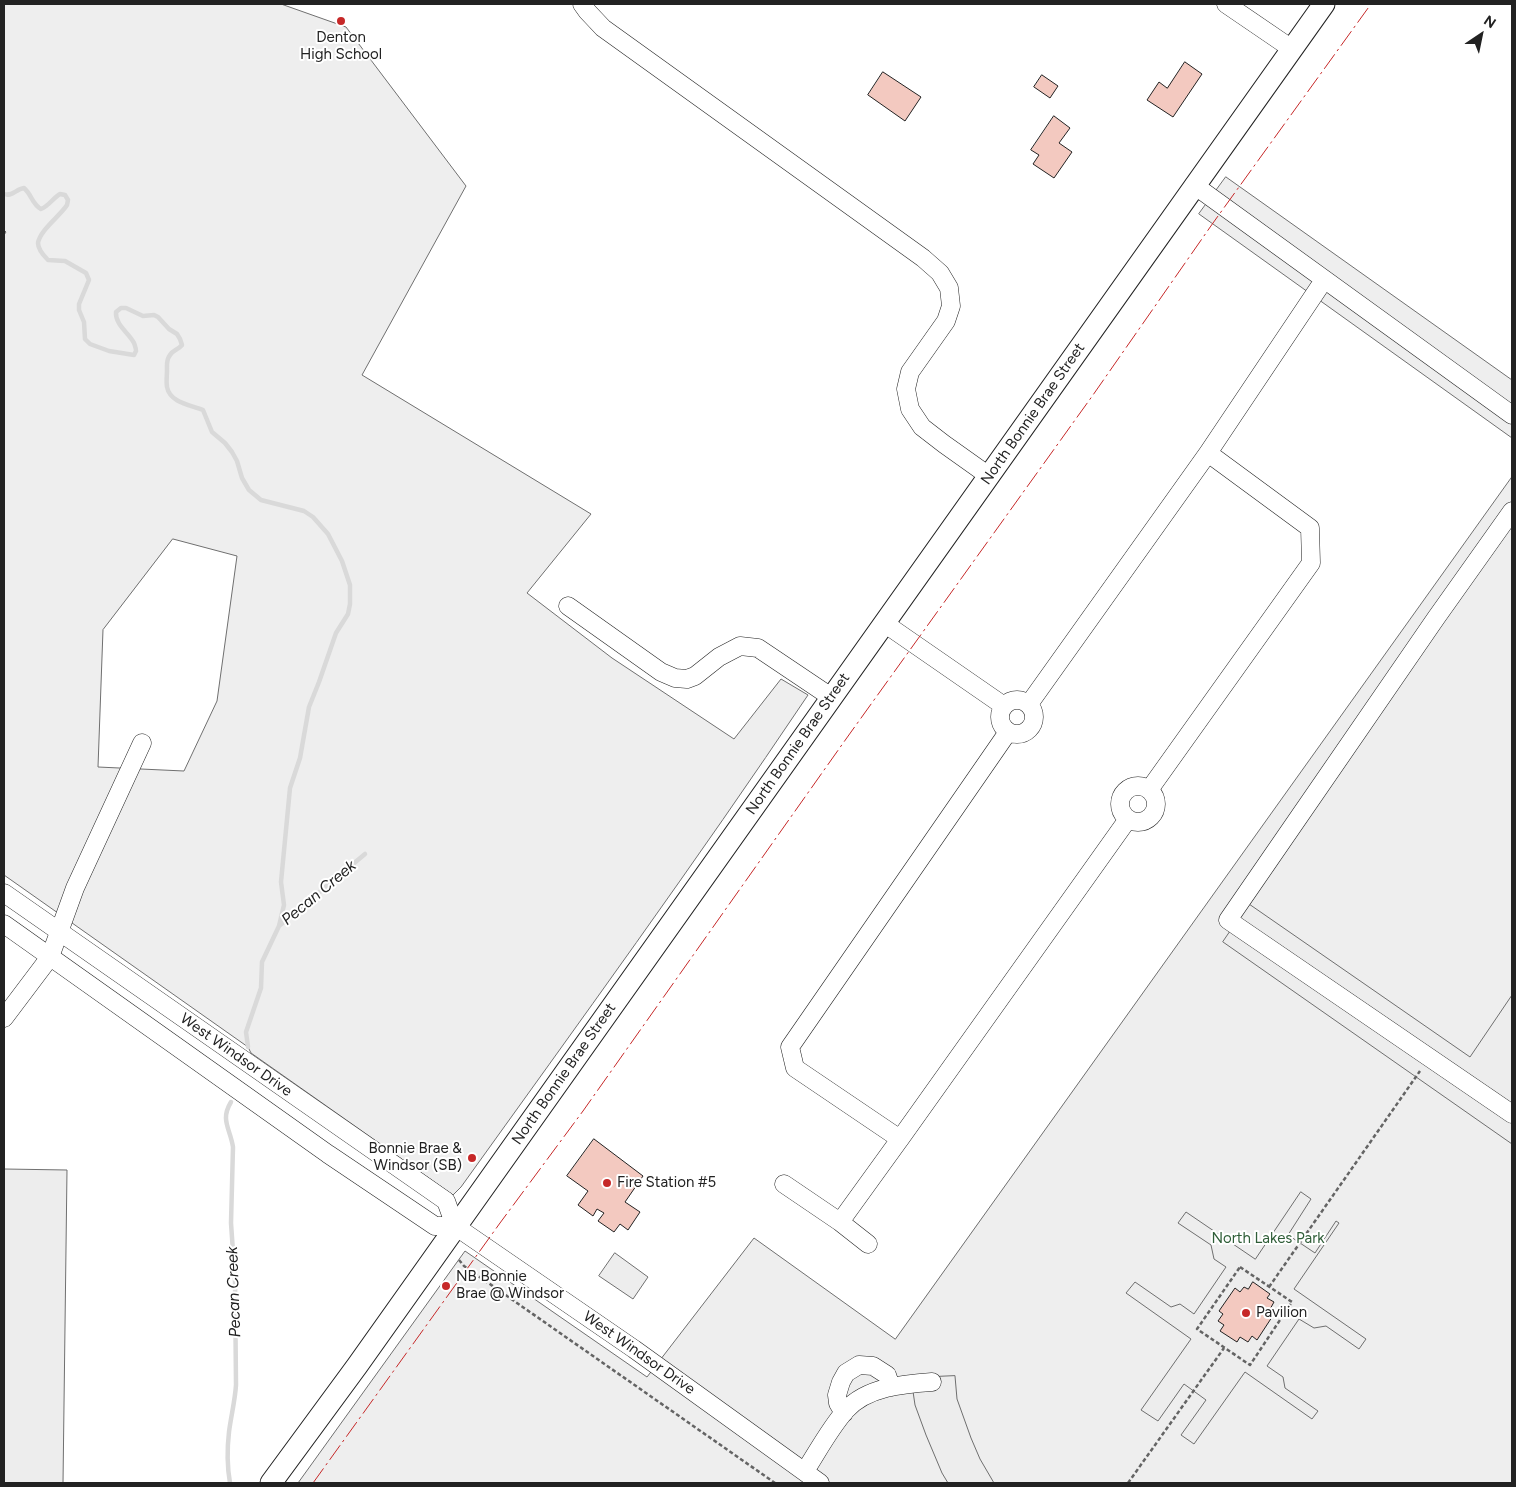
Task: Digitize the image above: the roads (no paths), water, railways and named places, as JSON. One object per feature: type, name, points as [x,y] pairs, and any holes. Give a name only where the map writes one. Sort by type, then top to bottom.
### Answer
[{"type":"main road","name":"North Bonnie Brae Street","points":[[272,1483],[1324,4]]},
{"type":"street","points":[[582,4],[603,28],[923,258],[940,273],[949,288],[951,306],[946,321],[910,372],[906,389],[910,409],[922,427],[988,476]]},
{"type":"street","points":[[1226,4],[1292,49]]},
{"type":"street","points":[[1194,185],[1512,415]]},
{"type":"street","points":[[1029,704],[1208,454],[1324,280]]},
{"type":"street","points":[[1149,790],[1311,563],[1310,528],[1208,454]]},
{"type":"street","points":[[1512,511],[1228,920],[1512,1114]]},
{"type":"street","points":[[568,606],[661,672],[675,678],[686,679],[695,676],[719,657],[740,646],[758,648],[831,697]]},
{"type":"street","points":[[884,623],[1004,706]]},
{"type":"street","points":[[1014,700],[1024,701],[1029,704],[1034,714],[1033,725],[1030,729],[1020,734],[1008,732],[1001,723],[1000,717],[1004,706],[1014,700]]},
{"type":"street","points":[[900,1139],[795,1068],[790,1047],[1008,732]]},
{"type":"street","points":[[4,1018],[50,957],[75,888],[142,743]]},
{"type":"street","points":[[1138,786],[1149,790],[1155,799],[1156,805],[1151,817],[1140,822],[1128,819],[1124,815],[1120,804],[1123,794],[1132,787],[1138,786]]},
{"type":"street","points":[[840,1222],[1128,819]]},
{"type":"street","name":"West Windsor Drive","points":[[4,893],[446,1201],[456,1226],[634,1349],[820,1483]]},
{"type":"street","name":"West Windsor Drive","points":[[4,924],[328,1154],[435,1226],[456,1226]]},
{"type":"street","points":[[784,1184],[840,1222],[868,1244]]},
{"type":"street","points":[[844,1413],[838,1403],[837,1395],[841,1382],[846,1373],[860,1365],[873,1366],[887,1375],[891,1387]]},
{"type":"street","points":[[829,1483],[805,1471],[846,1409],[864,1396],[891,1387],[932,1382]]},
{"type":"waterway","points":[[4,194],[7,195],[24,188],[41,209],[60,194],[65,195],[68,200],[67,205],[42,233],[38,246],[41,253],[48,260],[65,261],[86,273],[89,280],[79,304],[79,310],[84,322],[85,339],[90,344],[109,351],[134,355],[136,351],[134,343],[120,325],[116,312],[121,308],[126,308],[143,316],[154,315],[158,317],[169,329],[177,334],[182,345],[171,353],[167,361],[167,387],[172,397],[182,403],[203,410],[212,432],[232,452],[249,490],[261,500],[304,511],[313,517],[328,534],[342,561],[350,585],[350,604],[348,614],[336,633],[309,707],[300,758],[290,788],[281,882],[284,905],[279,926]]},
{"type":"waterway","name":"Pecan Creek","points":[[248,1047],[246,1032],[261,988],[262,962],[279,926],[365,854]]},
{"type":"waterway","name":"Pecan Creek","points":[[230,1483],[228,1445],[236,1385],[235,1281],[231,1223],[233,1147],[226,1119],[231,1102]]},
{"type":"place","name":"Denton High School","points":[[341,21]]},
{"type":"place","name":"Bonnie Brae & Windsor (SB)","points":[[472,1158]]},
{"type":"place","name":"Fire Station #5","points":[[607,1183]]},
{"type":"place","name":"NB Bonnie Brae @ Windsor","points":[[446,1286]]},
{"type":"place","name":"Pavilion","points":[[1246,1313]]},
{"type":"park label","name":"North Lakes Park","points":[[1268,1239]]}]
